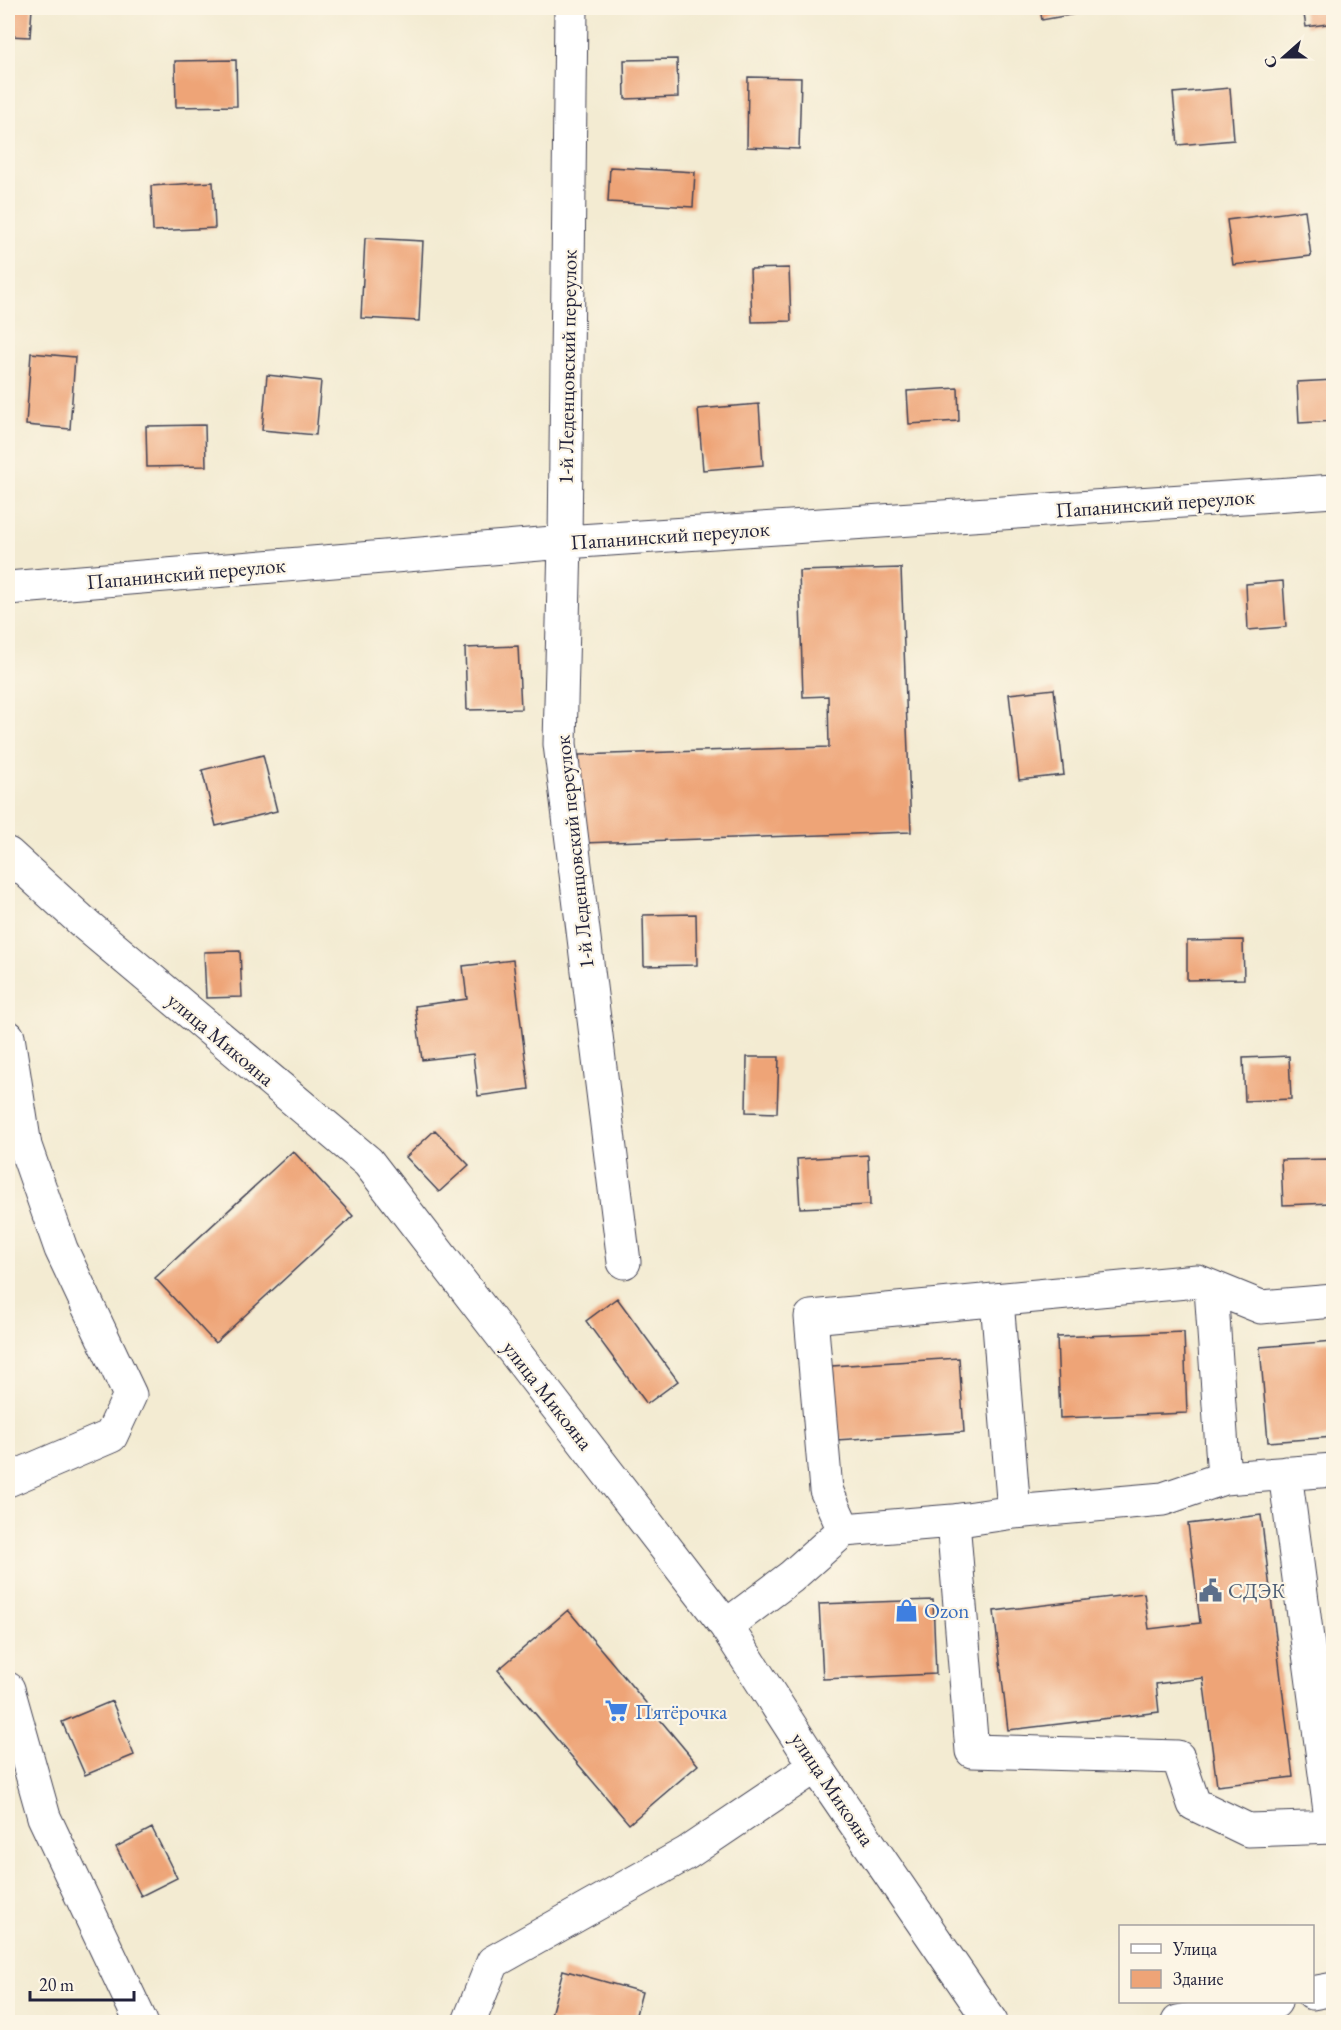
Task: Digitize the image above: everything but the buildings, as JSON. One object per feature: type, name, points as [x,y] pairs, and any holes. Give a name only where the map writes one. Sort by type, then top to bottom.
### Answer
[{"type":"street","name":"1-й Леденцовский переулок","points":[[571,8],[565,542],[560,744],[624,1262]]},
{"type":"street","name":"Папанинский переулок","points":[[8,588],[565,542],[1334,491]]},
{"type":"street","name":"улица Микояна","points":[[8,854],[85,924],[368,1162],[726,1626],[816,1766],[991,2022]]},
{"type":"street","points":[[8,1036],[25,1146],[61,1249],[130,1395],[111,1436],[8,1480]]},
{"type":"street","points":[[844,1530],[825,1490],[811,1317],[1197,1281],[1261,1307],[1334,1301]]},
{"type":"street","points":[[1211,1288],[1224,1478]]},
{"type":"street","points":[[997,1300],[1014,1512]]},
{"type":"street","points":[[726,1626],[791,1577],[844,1530],[1163,1499],[1224,1478],[1334,1470]]},
{"type":"street","points":[[953,1521],[972,1751],[1178,1757],[1194,1804],[1248,1830],[1333,1826],[1285,1473]]},
{"type":"street","points":[[8,1689],[44,1816],[141,2022]]},
{"type":"street","points":[[469,2022],[493,1962],[687,1853],[816,1766]]},
{"type":"street","points":[[1314,1993],[1334,1989]]},
{"type":"street","points":[[1182,2022],[1266,2003]]},
{"type":"place","name":"СДЭК","points":[[1210,1590]]},
{"type":"place","name":"Ozon","points":[[906,1610]]},
{"type":"place","name":"Пятёрочка","points":[[617,1711]]}]
